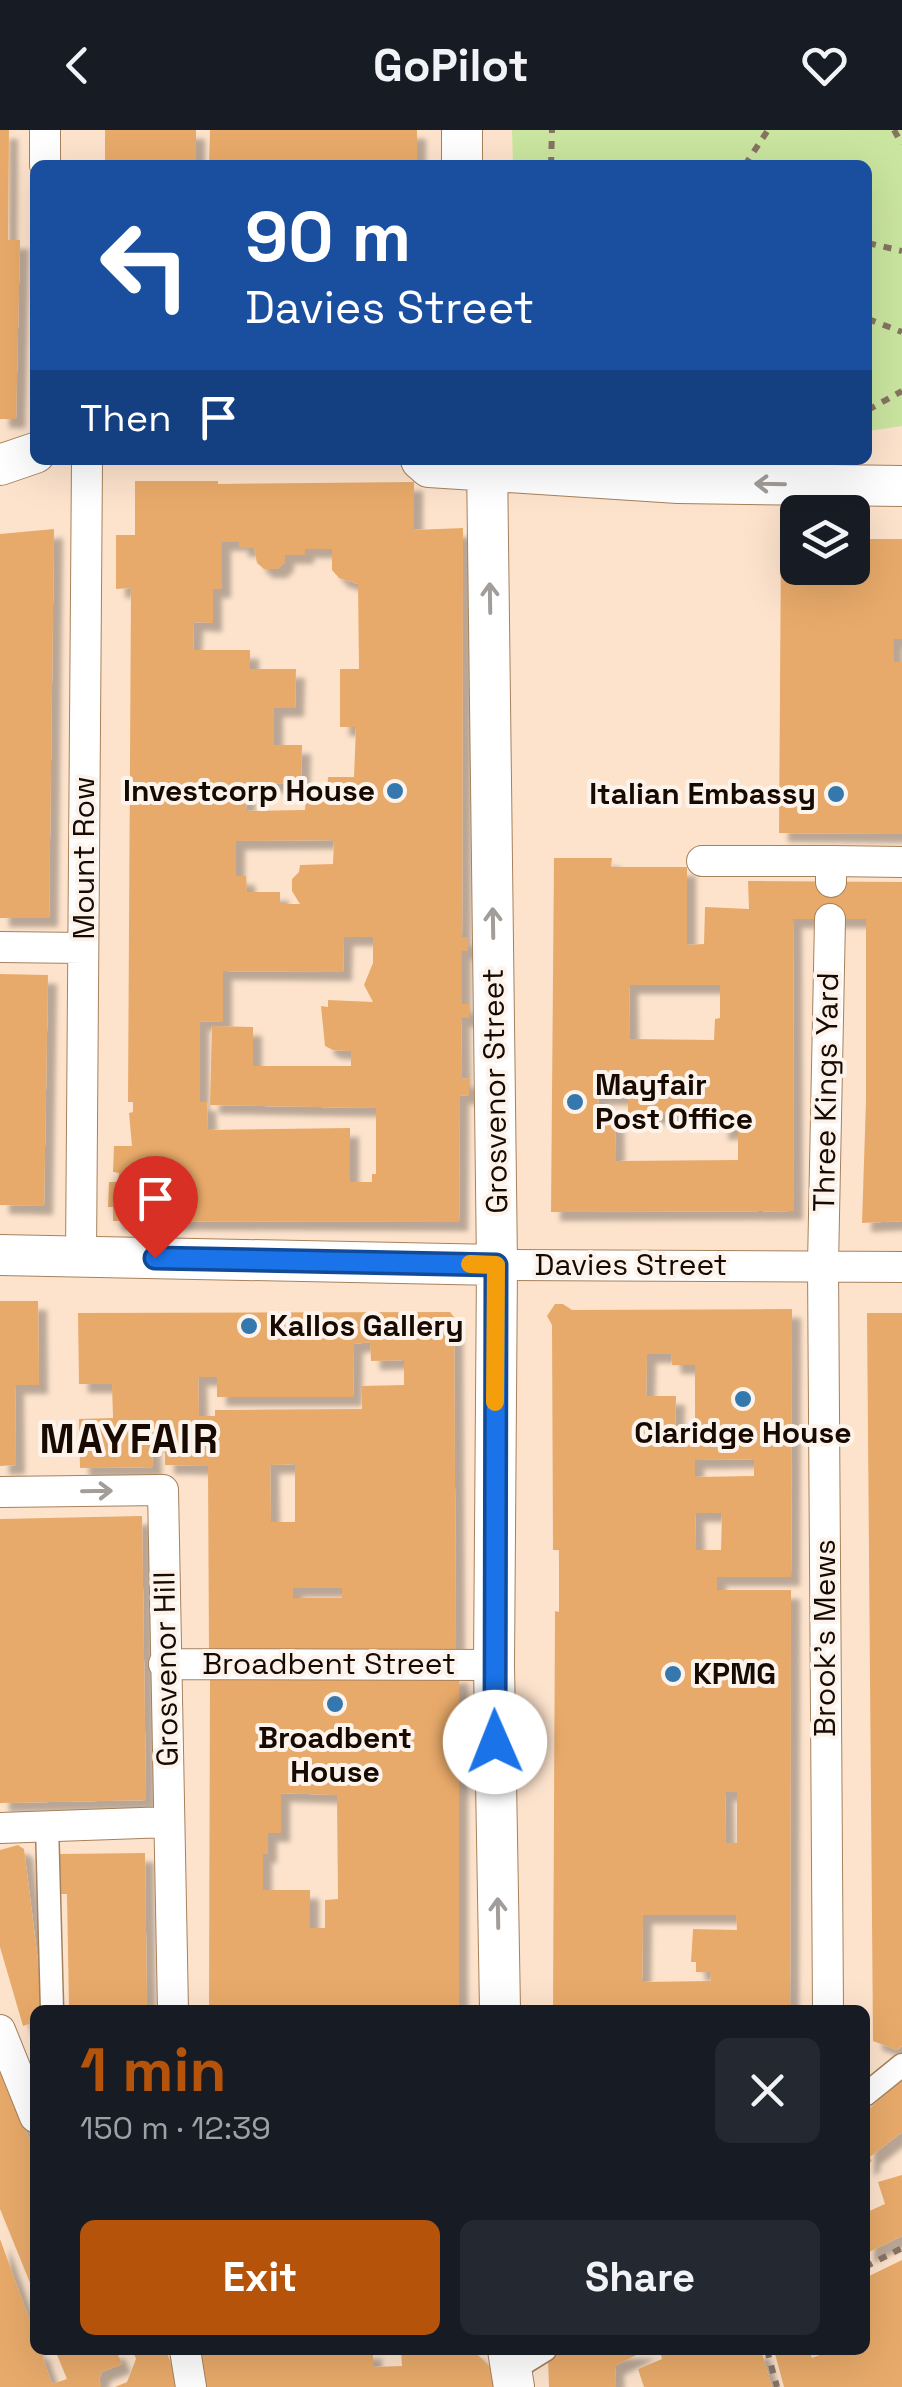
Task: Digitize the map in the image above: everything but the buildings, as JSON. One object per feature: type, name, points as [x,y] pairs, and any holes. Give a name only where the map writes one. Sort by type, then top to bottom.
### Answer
[{"type":"street","points":[[45,130],[45,160]]},
{"type":"street","points":[[462,130],[462,160]]},
{"type":"street","points":[[0,465],[30,455]]},
{"type":"street","name":"Mount Row","points":[[81,1256],[88,465]]},
{"type":"street","points":[[427,465],[665,472],[902,486]]},
{"type":"street","name":"Grosvenor Street","points":[[488,466],[496,1265],[494,1665],[500,2005]]},
{"type":"street","points":[[702,861],[831,871],[902,862]]},
{"type":"street","name":"Three Kings Yard","points":[[823,1265],[830,919]]},
{"type":"street","points":[[0,947],[83,948]]},
{"type":"street","name":"Davies Street","points":[[0,1255],[496,1265],[902,1267]]},
{"type":"street","name":"Brook's Mews","points":[[823,1265],[828,2005]]},
{"type":"street","name":"Grosvenor Hill","points":[[0,1492],[163,1490],[173,2005]]},
{"type":"street","name":"Broadbent Street","points":[[164,1664],[494,1665]]},
{"type":"street","points":[[0,1828],[170,1822]]},
{"type":"street","points":[[47,1825],[52,2005]]},
{"type":"street","points":[[0,2030],[30,2090]]},
{"type":"street","points":[[870,2090],[902,2065]]},
{"type":"street","points":[[185,2355],[191,2387]]},
{"type":"path","points":[[551,160],[552,130]]},
{"type":"path","points":[[747,160],[768,130]]},
{"type":"path","points":[[894,130],[902,144]]},
{"type":"path","points":[[872,244],[902,250]]},
{"type":"path","points":[[872,321],[902,332]]},
{"type":"path","points":[[872,408],[902,391]]},
{"type":"path","points":[[870,2264],[902,2248]]},
{"type":"path","points":[[767,2355],[777,2387]]},
{"type":"green space","points":[[512,130],[902,130],[902,426],[872,430],[872,160],[513,160]]},
{"type":"slow traffic","points":[[470,1264],[496,1265],[495,1402]]},
{"type":"place","name":"Investcorp House","points":[[395,791]]},
{"type":"place","name":"Italian Embassy","points":[[836,794]]},
{"type":"place","name":"Mayfair Post Office","points":[[575,1102]]},
{"type":"place","name":"Kallos Gallery","points":[[249,1326]]},
{"type":"place","name":"Claridge House","points":[[743,1399]]},
{"type":"place","name":"KPMG","points":[[673,1674]]},
{"type":"place","name":"Broadbent House","points":[[335,1704]]},
{"type":"district","name":"MAYFAIR","points":[[130,1439]]},
{"type":"route","points":[[155,1258],[496,1265],[495,1742]]}]
